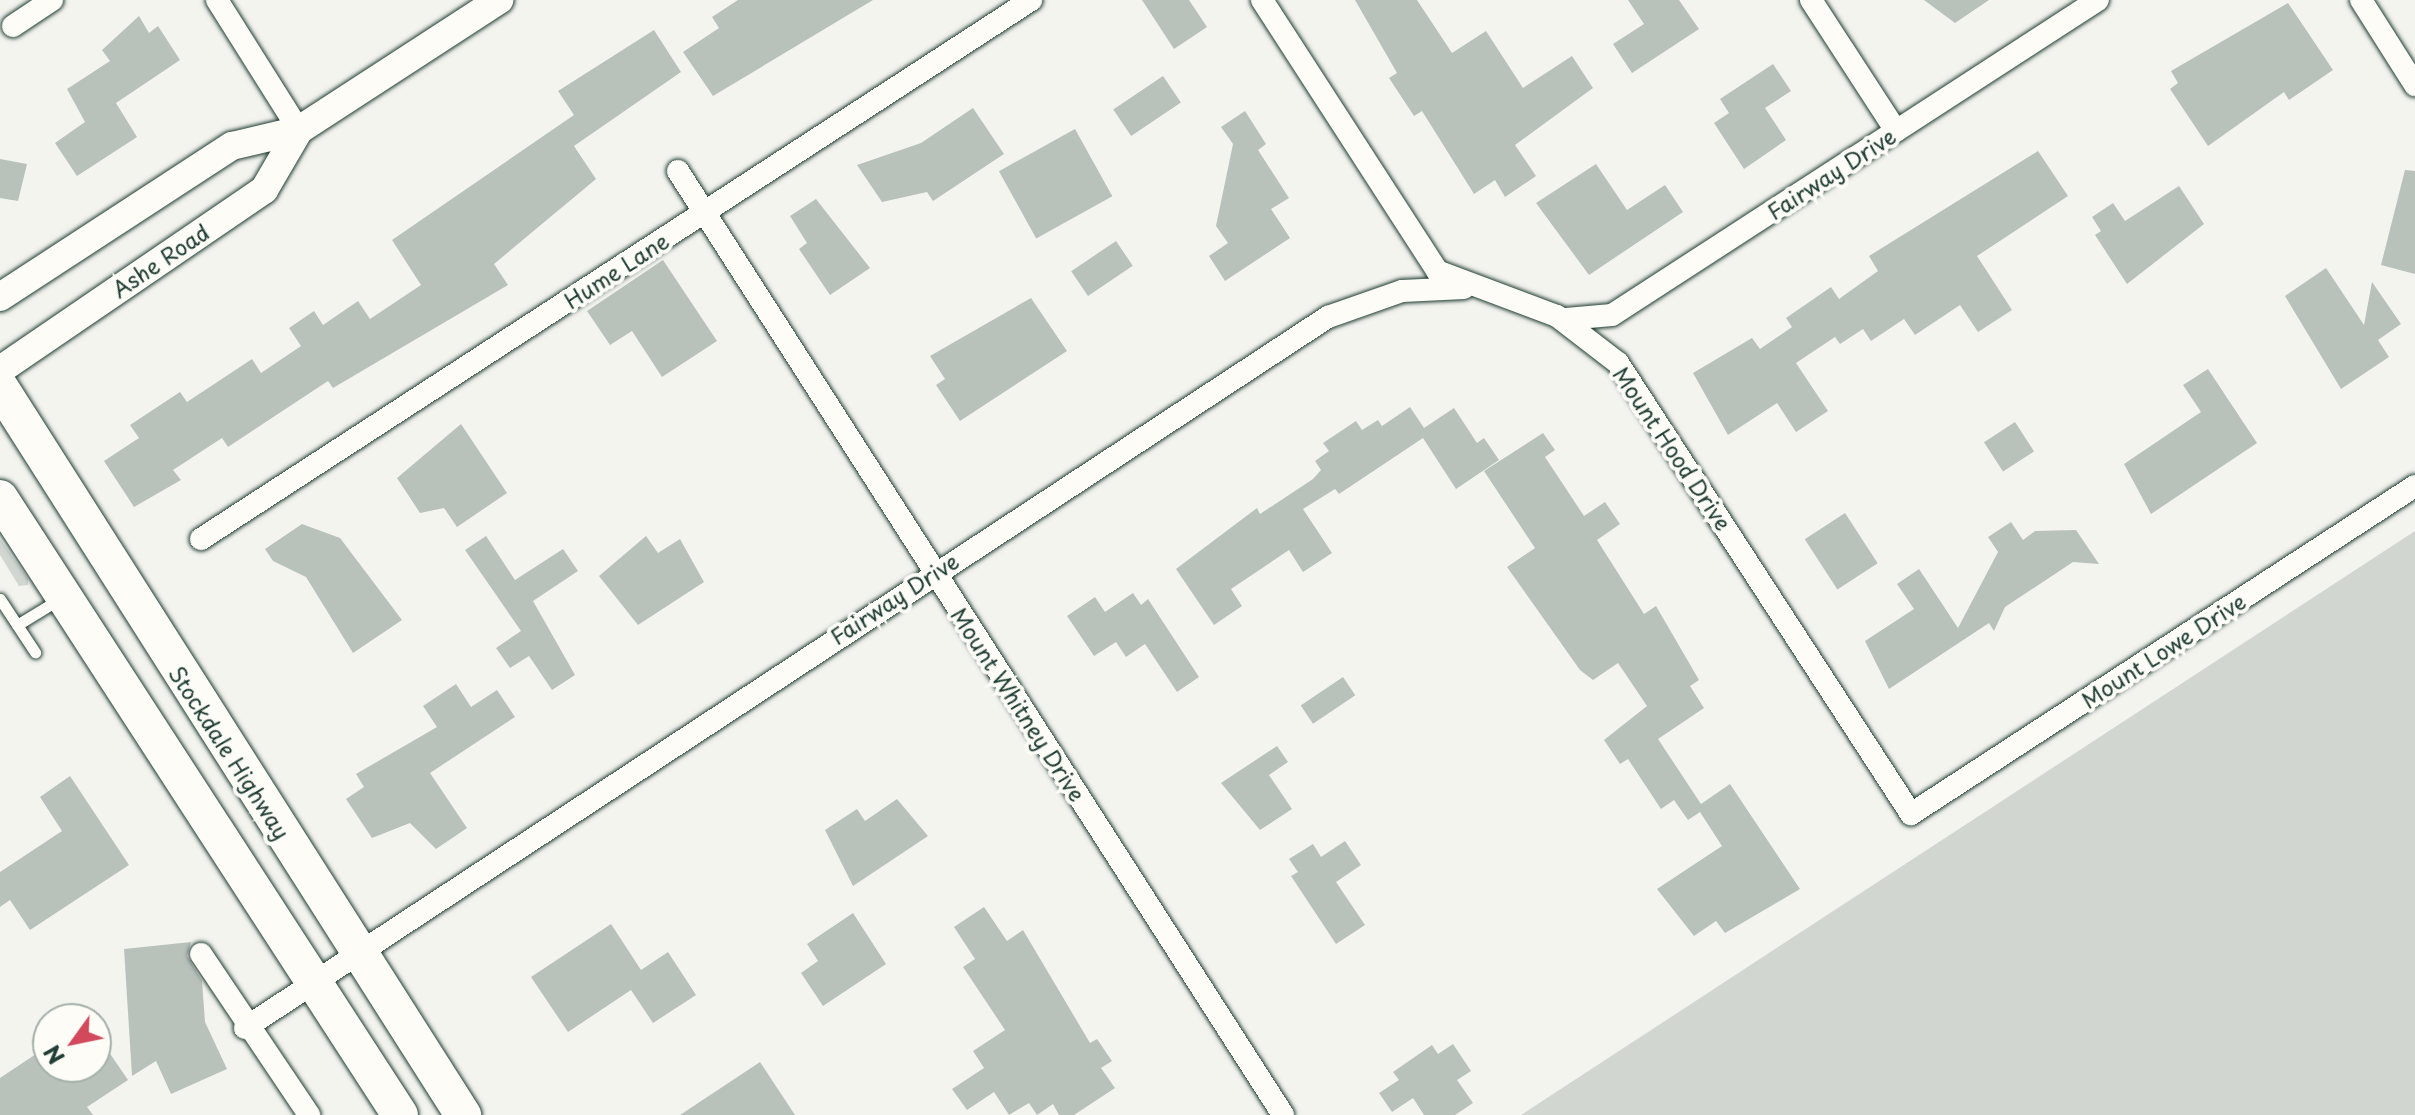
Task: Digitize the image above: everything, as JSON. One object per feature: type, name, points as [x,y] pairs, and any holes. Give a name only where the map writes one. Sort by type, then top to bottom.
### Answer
[{"type":"main road","name":"Stockdale Highway","points":[[0,387],[335,963],[400,1115]]},
{"type":"main road","name":"Stockdale Highway","points":[[0,498],[66,595],[335,963],[463,1115]]},
{"type":"street","points":[[13,26],[52,0]]},
{"type":"street","points":[[217,0],[299,130]]},
{"type":"street","name":"Ashe Road","points":[[0,297],[232,146],[299,130],[499,0]]},
{"type":"street","name":"Hume Lane","points":[[201,539],[1031,0]]},
{"type":"street","name":"Mount Hood Drive","points":[[1262,0],[1437,271],[1474,289],[1557,316],[1590,338],[1640,393],[1911,814]]},
{"type":"street","points":[[1811,0],[1896,131]]},
{"type":"street","name":"Fairway Drive","points":[[1557,316],[1595,322],[1612,315],[2098,0]]},
{"type":"street","points":[[2361,0],[2415,85]]},
{"type":"street","name":"Ashe Road","points":[[0,370],[264,190],[299,130]]},
{"type":"street","name":"Mount Whitney Drive","points":[[678,171],[1283,1115]]},
{"type":"street","name":"Fairway Drive","points":[[245,1028],[335,963],[1328,317],[1402,291],[1474,289]]},
{"type":"street","name":"Mount Lowe Drive","points":[[1911,814],[2415,486]]},
{"type":"street","points":[[201,954],[245,1028],[309,1115]]},
{"type":"lane","points":[[17,625],[66,595]]},
{"type":"lane","points":[[0,599],[35,652]]},
{"type":"shaded area","points":[[2415,531],[2415,1115],[1521,1115]]},
{"type":"shaded area","points":[[0,539],[28,579],[28,585],[19,586],[0,555]]},
{"type":"building","points":[[738,0],[873,0],[713,96],[683,52],[719,28],[712,17]]},
{"type":"building","points":[[1142,0],[1189,0],[1207,27],[1174,49]]},
{"type":"building","points":[[1355,0],[1417,0],[1452,53],[1486,31],[1523,88],[1572,56],[1593,88],[1515,145],[1536,176],[1505,197],[1495,180],[1474,194],[1422,111],[1414,116],[1389,78],[1397,73]]},
{"type":"building","points":[[1628,0],[1679,0],[1699,29],[1632,73],[1613,44],[1644,24]]},
{"type":"building","points":[[1924,0],[1989,0],[1955,23]]},
{"type":"building","points":[[2288,3],[2333,70],[2289,100],[2284,92],[2208,146],[2170,89],[2178,83],[2171,71]]},
{"type":"building","points":[[139,16],[149,33],[158,26],[180,60],[116,103],[137,137],[77,176],[55,143],[85,122],[67,89],[110,61],[102,50]]},
{"type":"building","points":[[654,30],[681,72],[574,146],[596,179],[494,264],[508,285],[333,388],[328,381],[228,447],[222,438],[173,470],[181,480],[134,507],[104,461],[139,438],[130,425],[180,392],[187,402],[252,359],[261,373],[301,346],[289,328],[314,311],[323,325],[358,301],[370,319],[421,285],[392,240],[574,115],[558,91]]},
{"type":"building","points":[[1773,64],[1791,91],[1765,108],[1786,140],[1744,169],[1714,123],[1729,113],[1720,99]]},
{"type":"building","points":[[1163,76],[1181,103],[1131,136],[1113,110]]},
{"type":"building","points":[[973,108],[1004,154],[933,201],[927,192],[882,202],[857,165],[921,143]]},
{"type":"building","points":[[1245,111],[1266,144],[1258,150],[1289,198],[1271,209],[1290,238],[1225,281],[1209,256],[1228,243],[1216,226],[1233,144],[1221,127]]},
{"type":"building","points":[[1075,129],[1112,196],[1036,239],[999,171]]},
{"type":"building","points":[[2038,151],[2068,196],[1977,256],[2012,310],[1978,332],[1960,305],[1915,335],[1904,319],[1871,341],[1863,329],[1840,344],[1835,337],[1796,363],[1828,411],[1796,432],[1777,403],[1728,435],[1693,373],[1752,338],[1760,349],[1792,327],[1786,318],[1831,287],[1839,299],[1878,271],[1869,256]]},
{"type":"building","points":[[0,159],[27,164],[18,201],[0,198]]},
{"type":"building","points":[[1596,164],[1627,210],[1665,185],[1683,212],[1589,275],[1536,203]]},
{"type":"building","points":[[2405,170],[2415,171],[2415,274],[2381,265]]},
{"type":"building","points":[[2179,186],[2204,224],[2127,284],[2095,235],[2101,231],[2092,217],[2113,203],[2125,221]]},
{"type":"building","points":[[816,199],[870,268],[830,295],[799,249],[807,243],[790,216]]},
{"type":"building","points":[[1116,241],[1133,266],[1088,296],[1071,271]]},
{"type":"building","points":[[663,260],[717,341],[662,377],[632,331],[610,345],[587,311]]},
{"type":"building","points":[[2326,268],[2364,325],[2372,282],[2401,324],[2378,340],[2389,357],[2341,389],[2285,296]]},
{"type":"building","points":[[1031,298],[1067,351],[960,421],[936,385],[945,379],[930,356]]},
{"type":"building","points":[[2208,369],[2257,443],[2151,514],[2124,464],[2201,412],[2183,385]]},
{"type":"building","points":[[1410,407],[1424,428],[1454,408],[1477,443],[1484,438],[1499,460],[1456,489],[1423,438],[1339,494],[1335,489],[1303,509],[1332,553],[1303,572],[1289,550],[1231,589],[1242,606],[1214,625],[1176,569],[1257,508],[1260,514],[1313,479],[1321,470],[1315,461],[1329,451],[1323,443],[1356,421],[1362,430],[1378,420],[1382,426]]},
{"type":"building","points":[[2015,422],[2034,451],[2003,472],[1984,442]]},
{"type":"building","points":[[461,424],[507,493],[457,527],[444,508],[420,513],[397,478]]},
{"type":"building","points":[[1543,433],[1555,450],[1545,457],[1584,516],[1605,502],[1620,524],[1597,540],[1644,614],[1656,606],[1699,680],[1690,686],[1704,708],[1658,739],[1701,804],[1730,784],[1800,889],[1725,933],[1716,921],[1694,936],[1657,889],[1722,846],[1700,812],[1688,820],[1674,800],[1661,809],[1628,759],[1620,764],[1604,740],[1647,706],[1618,663],[1593,680],[1580,670],[1507,567],[1535,548],[1484,471]]},
{"type":"building","points":[[1845,513],[1878,563],[1837,589],[1805,539]]},
{"type":"building","points":[[2011,522],[2023,540],[2035,531],[2076,530],[2099,564],[2073,562],[2005,607],[1994,631],[1989,623],[1889,689],[1865,641],[1914,609],[1897,584],[1919,569],[1958,628],[1998,552],[1988,537]]},
{"type":"building","points":[[302,524],[340,538],[402,620],[353,653],[306,577],[273,561],[265,549]]},
{"type":"building","points":[[486,536],[515,580],[563,549],[578,571],[533,601],[575,675],[552,690],[529,656],[510,668],[496,648],[521,631],[465,550]]},
{"type":"building","points":[[646,536],[658,553],[680,539],[704,582],[638,625],[599,576]]},
{"type":"building","points":[[1133,593],[1141,605],[1148,599],[1199,677],[1177,692],[1145,644],[1126,657],[1116,642],[1094,656],[1067,616],[1095,597],[1105,612]]},
{"type":"building","points":[[1343,677],[1355,695],[1313,724],[1301,706]]},
{"type":"building","points":[[456,684],[471,707],[497,690],[515,717],[430,773],[467,828],[436,849],[410,823],[372,838],[346,799],[364,787],[356,774],[437,727],[423,706]]},
{"type":"building","points":[[1277,746],[1288,762],[1269,775],[1292,809],[1260,830],[1221,783]]},
{"type":"building","points":[[70,776],[129,865],[30,930],[10,900],[0,907],[0,872],[62,831],[40,797]]},
{"type":"building","points":[[897,799],[928,836],[853,886],[825,830],[857,809],[865,821]]},
{"type":"building","points":[[1345,841],[1361,865],[1336,882],[1365,925],[1336,944],[1291,876],[1298,872],[1289,859],[1313,844],[1321,857]]},
{"type":"building","points":[[984,907],[1007,941],[1023,930],[1090,1043],[1097,1039],[1112,1061],[1101,1068],[1115,1088],[1074,1115],[1059,1115],[1053,1104],[1037,1115],[1029,1103],[1009,1115],[994,1092],[967,1110],[952,1089],[984,1068],[973,1051],[1005,1030],[963,967],[975,959],[954,927]]},
{"type":"building","points":[[853,913],[886,964],[823,1006],[801,973],[818,961],[807,944]]},
{"type":"building","points":[[611,924],[641,970],[668,952],[696,995],[653,1023],[631,990],[568,1032],[531,977]]},
{"type":"building","points":[[191,942],[187,956],[202,981],[205,1022],[227,1069],[171,1094],[156,1061],[132,1076],[124,949]]},
{"type":"building","points":[[1453,1044],[1471,1071],[1457,1080],[1473,1103],[1455,1115],[1424,1115],[1413,1098],[1392,1112],[1379,1093],[1399,1080],[1393,1072],[1432,1045],[1438,1054]]},
{"type":"building","points":[[112,1056],[128,1080],[87,1107],[93,1115],[0,1115],[0,1078],[32,1057],[32,1083],[112,1083]]},
{"type":"building","points":[[760,1062],[795,1115],[680,1115]]}]
